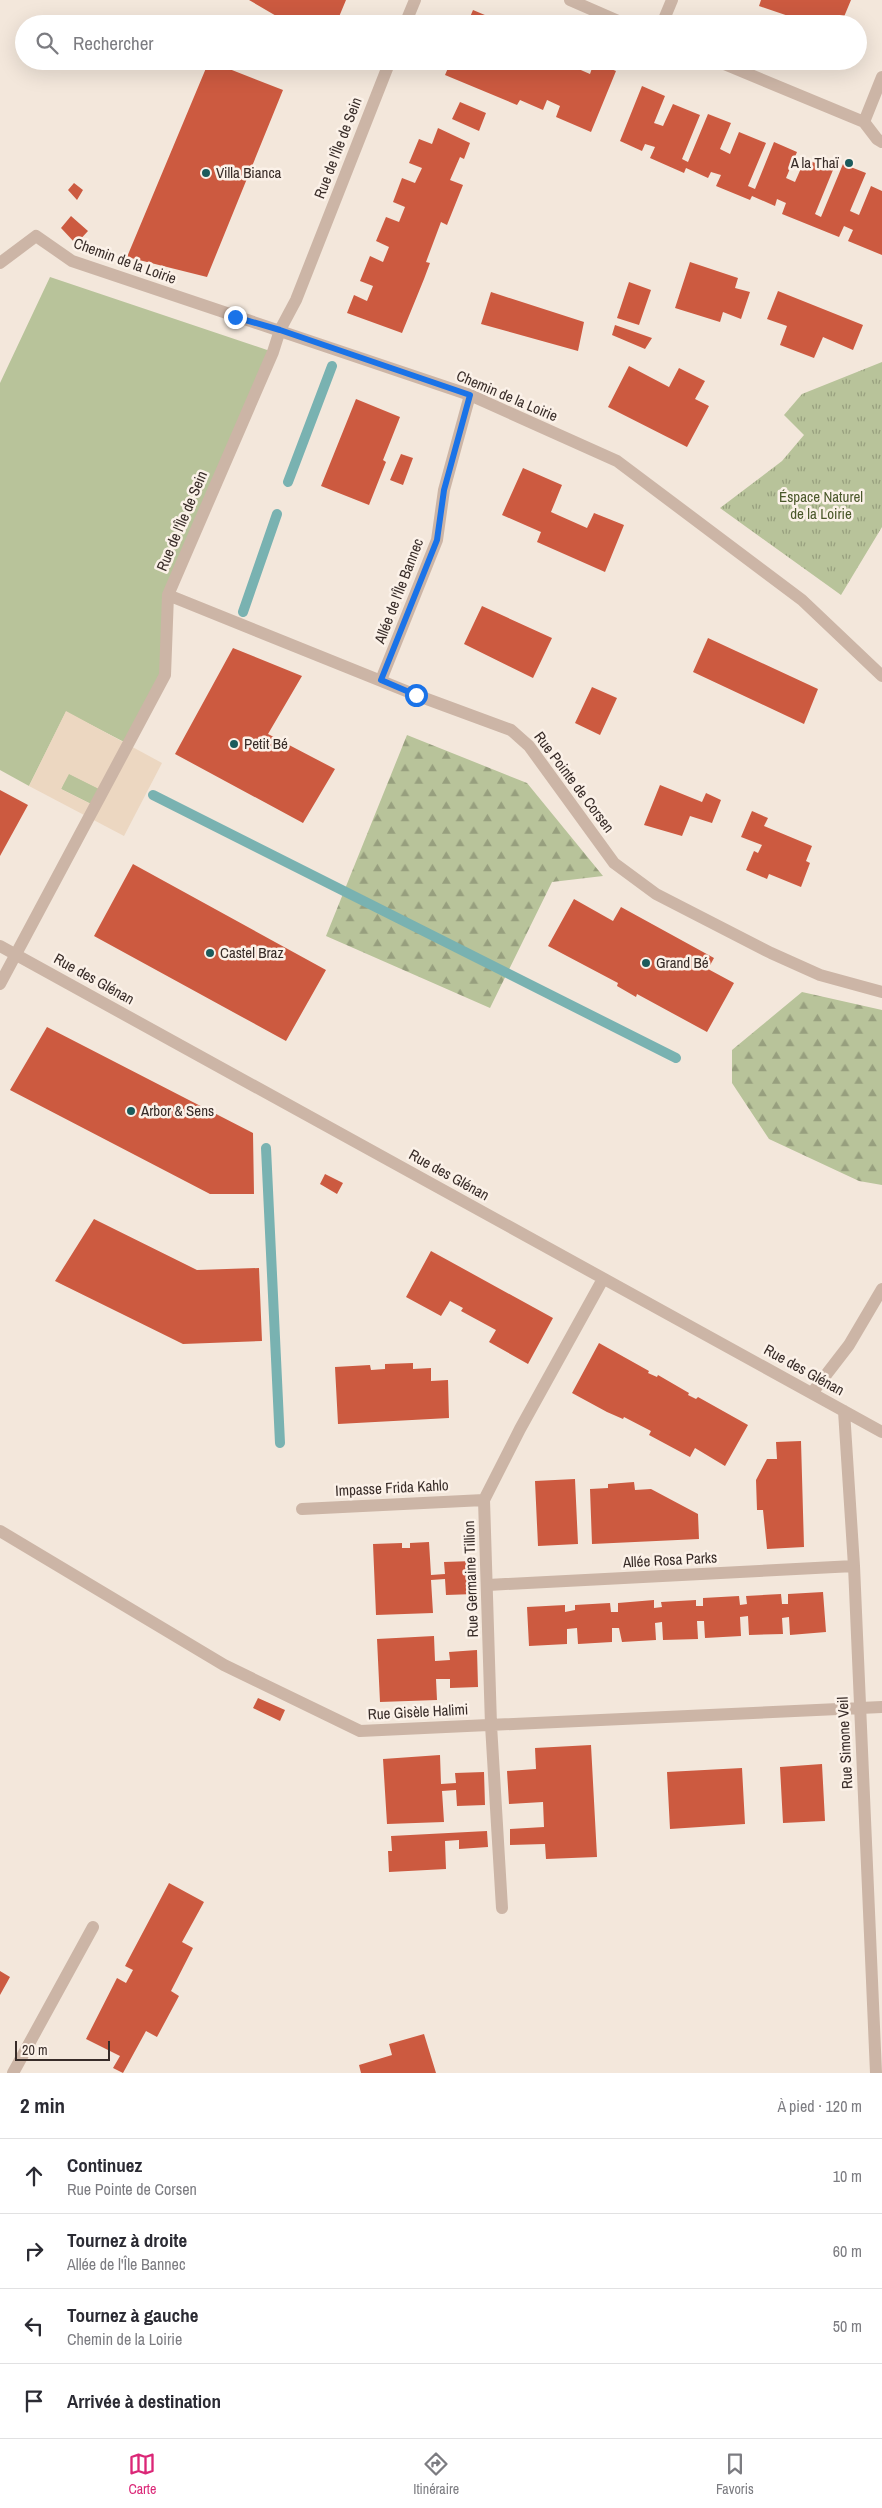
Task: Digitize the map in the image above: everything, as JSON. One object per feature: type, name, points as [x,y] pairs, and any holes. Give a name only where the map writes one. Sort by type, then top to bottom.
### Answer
[{"type":"street","points":[[409,15],[415,0]]},
{"type":"street","points":[[570,0],[604,15]]},
{"type":"street","points":[[666,15],[672,0]]},
{"type":"street","name":"Rue de l'Île de Sein","points":[[0,984],[165,675],[168,595],[273,352],[280,330],[296,300],[386,70]]},
{"type":"street","points":[[739,70],[864,122],[876,140],[882,142]]},
{"type":"street","points":[[864,122],[882,77]]},
{"type":"street","name":"Chemin de la Loirie","points":[[0,263],[36,236],[72,261],[470,395],[617,461],[802,600],[882,676]]},
{"type":"street","name":"Allée de l'Île Bannec","points":[[381,680],[437,540],[444,490],[470,395]]},
{"type":"street","name":"Rue Pointe de Corsen","points":[[168,595],[512,730],[529,746],[614,863],[656,894],[771,953],[812,971],[882,992]]},
{"type":"street","name":"Rue des Glénan","points":[[0,946],[882,1432]]},
{"type":"street","name":"Rue Germaine Tillion","points":[[502,1908],[491,1725],[484,1500],[520,1429],[603,1279]]},
{"type":"street","points":[[812,1393],[850,1345],[882,1288]]},
{"type":"street","name":"Rue Simone Veil","points":[[844,1411],[854,1566],[876,2073]]},
{"type":"street","name":"Impasse Frida Kahlo","points":[[302,1509],[484,1500]]},
{"type":"street","name":"Rue Gisèle Halimi","points":[[0,1531],[224,1665],[360,1731],[882,1707]]},
{"type":"street","name":"Allée Rosa Parks","points":[[488,1585],[854,1566]]},
{"type":"street","points":[[13,2073],[93,1927]]},
{"type":"green space","points":[[50,277],[273,352],[168,595],[165,675],[128,744],[66,712],[29,786],[0,770],[0,383]]},
{"type":"green space","name":"Éspace Naturel de la Loirie","points":[[882,362],[882,527],[841,595],[720,508],[782,461],[804,435],[784,415],[802,394]]},
{"type":"green space","points":[[407,735],[527,783],[603,876],[552,882],[490,1008],[326,936]]},
{"type":"green space","points":[[68,773],[104,791],[95,806],[61,789]]},
{"type":"green space","points":[[802,992],[882,1010],[882,1185],[859,1181],[769,1139],[732,1083],[732,1050]]},
{"type":"shaded area","points":[[66,711],[162,763],[124,836],[29,786]],"holes":[[[69,774],[103,791],[95,806],[61,789]]]},
{"type":"building","points":[[249,0],[346,0],[340,15],[275,15]]},
{"type":"building","points":[[761,0],[851,0],[845,15],[786,15],[759,6]]},
{"type":"building","points":[[473,10],[485,15],[471,15]]},
{"type":"building","name":"Villa Bianca","points":[[205,70],[232,70],[283,90],[207,277],[127,257]]},
{"type":"building","points":[[447,70],[581,70],[590,74],[591,70],[616,71],[591,132],[556,117],[560,106],[547,100],[543,110],[520,100],[517,105],[445,75]]},
{"type":"building","points":[[642,86],[665,96],[654,123],[663,126],[673,104],[700,115],[682,159],[688,162],[708,114],[731,123],[720,149],[730,154],[739,132],[766,143],[748,186],[755,189],[774,142],[797,152],[786,178],[795,182],[805,159],[833,170],[815,214],[821,217],[843,164],[866,173],[850,211],[859,215],[871,186],[882,191],[882,255],[848,241],[853,230],[844,226],[839,237],[782,214],[786,203],[777,199],[775,206],[752,196],[750,200],[716,186],[721,175],[711,172],[708,178],[686,168],[684,173],[650,158],[655,147],[645,144],[642,151],[620,141]]},
{"type":"building","points":[[460,102],[486,113],[479,131],[452,119]]},
{"type":"building","points":[[438,128],[470,143],[464,159],[460,157],[450,180],[463,185],[447,225],[441,222],[426,262],[430,263],[402,333],[347,313],[354,295],[367,301],[373,286],[360,281],[370,256],[383,262],[389,247],[376,241],[386,217],[399,222],[405,207],[393,202],[402,178],[415,183],[422,168],[409,163],[419,139],[432,144]]},
{"type":"building","points":[[74,183],[83,190],[77,200],[68,190]]},
{"type":"building","points":[[71,216],[88,231],[76,244],[61,228]]},
{"type":"building","points":[[690,262],[738,278],[735,288],[750,292],[741,319],[723,312],[720,322],[675,308]]},
{"type":"building","points":[[629,282],[651,290],[639,325],[617,318]]},
{"type":"building","points":[[778,291],[863,325],[853,350],[823,337],[814,358],[780,345],[787,326],[767,319]]},
{"type":"building","points":[[491,292],[584,322],[578,351],[481,324]]},
{"type":"building","points":[[615,325],[652,338],[645,349],[612,335]]},
{"type":"building","points":[[629,366],[669,387],[679,368],[705,381],[695,399],[709,406],[687,447],[608,407]]},
{"type":"building","points":[[356,399],[400,417],[383,460],[386,462],[369,505],[321,486]]},
{"type":"building","points":[[401,454],[413,458],[403,485],[390,480]]},
{"type":"building","points":[[523,468],[562,485],[551,512],[587,528],[594,513],[624,525],[605,572],[537,542],[541,532],[502,515]]},
{"type":"building","points":[[482,606],[552,638],[533,678],[464,644]]},
{"type":"building","points":[[708,638],[818,689],[804,724],[693,672]]},
{"type":"building","name":"Petit Bé","points":[[233,648],[302,676],[268,734],[335,769],[303,823],[175,754]]},
{"type":"building","points":[[592,687],[617,698],[600,735],[575,723]]},
{"type":"building","points":[[660,785],[702,802],[706,793],[721,800],[712,823],[690,816],[682,836],[644,825]]},
{"type":"building","points":[[0,790],[28,805],[0,856]]},
{"type":"building","points":[[752,811],[768,818],[764,826],[812,846],[806,861],[810,863],[801,887],[769,874],[767,879],[746,870],[754,851],[758,853],[762,845],[741,837]]},
{"type":"building","name":"Castel Braz","points":[[133,864],[326,970],[286,1041],[94,936]]},
{"type":"building","name":"Grand Bé","points":[[574,899],[613,921],[621,907],[714,958],[708,969],[734,983],[707,1032],[637,994],[636,997],[617,986],[618,983],[548,946]]},
{"type":"building","name":"Arbor & Sens","points":[[47,1027],[253,1133],[254,1194],[210,1194],[10,1090]]},
{"type":"building","points":[[325,1174],[343,1183],[337,1194],[320,1184]]},
{"type":"building","points":[[94,1219],[197,1270],[259,1268],[262,1341],[183,1344],[55,1281]]},
{"type":"building","points":[[431,1251],[553,1318],[528,1364],[489,1342],[496,1330],[461,1311],[463,1308],[450,1301],[441,1316],[406,1297]]},
{"type":"building","points":[[599,1343],[649,1371],[648,1373],[657,1377],[658,1375],[689,1393],[688,1395],[696,1399],[698,1397],[748,1425],[725,1466],[695,1448],[690,1457],[649,1435],[651,1431],[624,1417],[623,1419],[607,1412],[572,1393]]},
{"type":"building","points":[[413,1363],[413,1369],[431,1368],[431,1381],[448,1380],[449,1418],[338,1424],[335,1367],[370,1365],[371,1370],[385,1369],[385,1364]]},
{"type":"building","points":[[801,1441],[804,1547],[767,1549],[763,1510],[757,1510],[756,1480],[767,1459],[777,1459],[776,1442]]},
{"type":"building","points":[[575,1479],[578,1544],[538,1546],[535,1481]]},
{"type":"building","points":[[634,1482],[635,1490],[651,1489],[698,1514],[699,1539],[592,1544],[590,1489],[608,1488],[608,1484]]},
{"type":"building","points":[[429,1542],[431,1575],[445,1574],[444,1562],[473,1561],[475,1594],[446,1595],[445,1579],[431,1580],[433,1613],[376,1615],[373,1544],[402,1543],[402,1548],[410,1548],[410,1543]]},
{"type":"building","points":[[823,1592],[826,1632],[790,1635],[789,1617],[782,1618],[783,1634],[749,1635],[748,1616],[740,1617],[741,1636],[705,1638],[704,1621],[697,1621],[698,1639],[663,1640],[662,1622],[655,1623],[656,1640],[622,1642],[619,1628],[612,1628],[612,1642],[578,1644],[577,1628],[567,1629],[567,1644],[529,1646],[527,1607],[565,1605],[565,1612],[575,1610],[575,1605],[610,1603],[611,1612],[618,1612],[618,1603],[654,1600],[654,1608],[662,1607],[661,1602],[696,1600],[696,1606],[703,1606],[703,1598],[739,1596],[740,1605],[747,1604],[746,1596],[781,1594],[782,1604],[788,1604],[788,1594]]},
{"type":"building","points":[[434,1636],[435,1661],[450,1660],[449,1652],[477,1650],[478,1687],[450,1688],[450,1679],[436,1679],[437,1700],[380,1702],[377,1639]]},
{"type":"building","points":[[258,1698],[285,1710],[280,1721],[253,1708]]},
{"type":"building","points":[[591,1745],[597,1857],[546,1859],[545,1844],[510,1845],[510,1829],[544,1827],[543,1802],[509,1804],[507,1771],[536,1769],[535,1748]]},
{"type":"building","points":[[440,1755],[441,1784],[456,1783],[455,1773],[484,1772],[485,1805],[457,1806],[456,1790],[442,1791],[444,1822],[387,1824],[383,1759]]},
{"type":"building","points":[[822,1764],[825,1821],[783,1823],[780,1767]]},
{"type":"building","points":[[742,1768],[745,1824],[670,1829],[667,1772]]},
{"type":"building","points":[[487,1831],[488,1847],[459,1849],[459,1840],[445,1841],[446,1869],[389,1872],[388,1851],[392,1851],[391,1836]]},
{"type":"building","points":[[169,1883],[204,1902],[182,1942],[193,1948],[171,1991],[179,1996],[157,2037],[146,2031],[123,2073],[113,2068],[120,2056],[86,2039],[117,1978],[126,1983],[133,1970],[125,1966]]},
{"type":"building","points":[[0,1971],[10,1977],[0,1995]]},
{"type":"building","points":[[424,2034],[436,2073],[361,2073],[359,2065],[392,2055],[389,2044]]},
{"type":"waterway","points":[[288,482],[332,366]]},
{"type":"waterway","points":[[243,612],[277,514]]},
{"type":"waterway","points":[[153,795],[676,1058]]},
{"type":"waterway","points":[[266,1148],[280,1443]]},
{"type":"place","name":"A la Thaï","points":[[849,163]]},
{"type":"place","name":"Villa Bianca","points":[[206,173]]},
{"type":"place","name":"Petit Bé","points":[[234,744]]},
{"type":"place","name":"Castel Braz","points":[[210,953]]},
{"type":"place","name":"Grand Bé","points":[[646,963]]},
{"type":"place","name":"Arbor & Sens","points":[[131,1111]]},
{"type":"route","points":[[235,317],[280,330],[470,395],[444,490],[437,540],[381,680],[416,695]]}]
